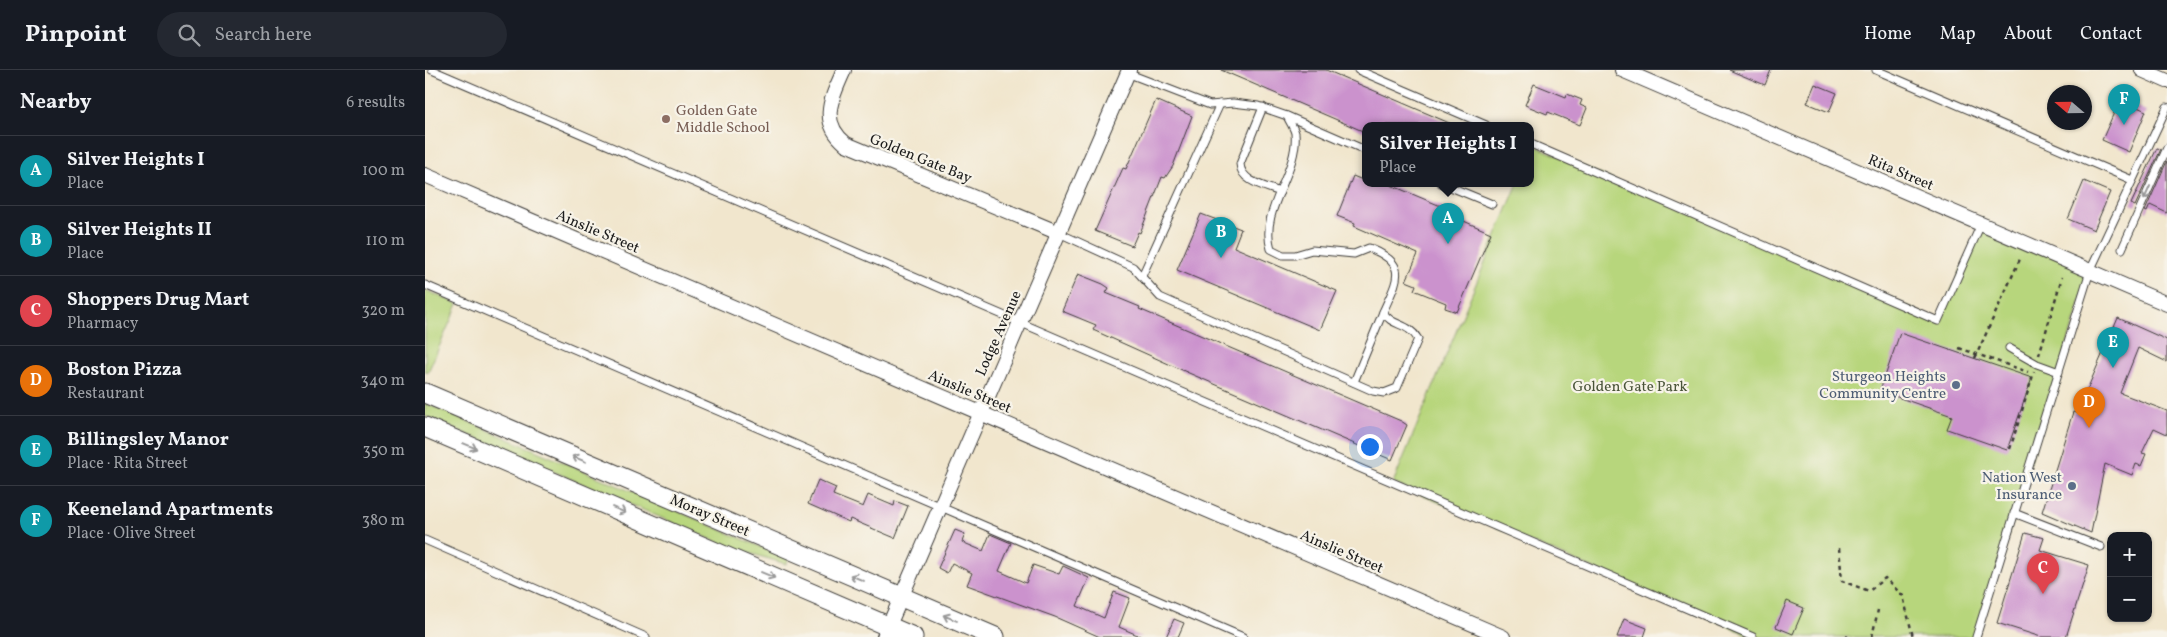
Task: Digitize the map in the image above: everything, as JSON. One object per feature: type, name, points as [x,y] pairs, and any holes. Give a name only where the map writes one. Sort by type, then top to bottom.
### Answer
[{"type":"main road","name":"Moray Street","points":[[425,393],[995,637]]},
{"type":"main road","points":[[425,427],[887,632],[913,637]]},
{"type":"street","name":"Golden Gate Bay","points":[[844,70],[830,103],[829,112],[830,121],[835,133],[846,144],[1059,233]]},
{"type":"street","name":"Rita Street","points":[[1622,70],[2167,304]]},
{"type":"street","points":[[2142,70],[2167,81]]},
{"type":"street","name":"Lodge Avenue","points":[[887,632],[1059,233],[1125,71]]},
{"type":"street","name":"Ainslie Street","points":[[425,175],[1503,637]]},
{"type":"lane","points":[[432,70],[1753,637]]},
{"type":"lane","points":[[1358,70],[1479,122]]},
{"type":"lane","points":[[1876,70],[2133,180]]},
{"type":"lane","points":[[1125,71],[1193,100],[1210,105],[1233,103],[1263,107],[1362,149]]},
{"type":"lane","points":[[1142,276],[1220,104]]},
{"type":"lane","points":[[1263,107],[1240,164],[1241,172],[1246,178],[1280,192]]},
{"type":"lane","points":[[1976,637],[2091,271],[2167,107]]},
{"type":"lane","points":[[1287,116],[1295,132],[1293,154],[1271,215],[1267,237],[1271,249],[1283,255],[1295,255],[1312,250],[1354,254],[1369,248],[1386,254],[1395,266],[1398,278],[1354,382]]},
{"type":"lane","points":[[1534,145],[1938,321],[1981,224]]},
{"type":"lane","points":[[2122,249],[2167,148]]},
{"type":"lane","points":[[1451,187],[1492,204]]},
{"type":"lane","points":[[1059,233],[1133,267],[1160,297],[1384,394],[1397,388],[1418,339],[1412,330],[1387,318],[1383,312]]},
{"type":"lane","points":[[425,285],[1243,637]]},
{"type":"lane","points":[[2009,348],[2037,364],[2059,372]]},
{"type":"lane","points":[[2014,513],[2101,547]]},
{"type":"lane","points":[[425,540],[646,637]]},
{"type":"path","points":[[1975,358],[2019,259]]},
{"type":"path","points":[[1959,348],[2034,374]]},
{"type":"path","points":[[1839,548],[1843,581],[1869,591],[1885,578],[1903,596],[1913,637]]},
{"type":"path","points":[[1872,637],[1878,610]]},
{"type":"green space","name":"Golden Gate Park","points":[[1534,145],[1938,320],[1981,224],[2090,271],[1976,637],[1753,637],[1393,483],[1516,187],[1534,187]]},
{"type":"green space","points":[[425,290],[458,304],[428,372],[425,371]]},
{"type":"green space","points":[[425,403],[789,559],[786,564],[729,547],[425,416]]},
{"type":"building","points":[[1221,70],[1326,70],[1447,122],[1362,122],[1362,131]]},
{"type":"building","points":[[1729,70],[1771,70],[1765,85]]},
{"type":"building","points":[[1534,84],[1566,97],[1567,94],[1582,100],[1580,105],[1587,108],[1580,125],[1525,105]]},
{"type":"building","points":[[1815,84],[1837,93],[1829,112],[1807,103]]},
{"type":"building","points":[[2120,99],[2146,111],[2129,152],[2102,140]]},
{"type":"building","points":[[1156,100],[1192,116],[1173,166],[1165,178],[1162,177],[1140,233],[1138,232],[1132,246],[1095,231],[1123,168],[1126,169]]},
{"type":"building","points":[[2157,148],[2161,149],[2135,206],[2131,204]]},
{"type":"building","points":[[2167,161],[2167,213],[2150,205],[2147,212],[2145,211]]},
{"type":"building","points":[[1353,176],[1362,180],[1362,187],[1396,187],[1443,207],[1441,211],[1491,233],[1457,312],[1445,308],[1446,303],[1414,290],[1416,285],[1406,281],[1418,254],[1354,226],[1355,223],[1337,216]]},
{"type":"building","points":[[2084,181],[2110,192],[2094,230],[2068,219]]},
{"type":"building","points":[[1201,214],[1241,229],[1234,247],[1337,291],[1320,330],[1177,270]]},
{"type":"building","points":[[1078,274],[1103,284],[1109,288],[1106,293],[1140,307],[1139,309],[1401,421],[1407,425],[1392,460],[1093,330],[1096,325],[1062,311]]},
{"type":"building","points":[[2118,318],[2167,340],[2167,362],[2138,348],[2120,393],[2167,411],[2167,434],[2154,428],[2142,453],[2146,454],[2141,466],[2136,464],[2132,475],[2105,464],[2091,533],[2042,512],[2073,412],[2077,413]]},
{"type":"building","name":"Sturgeon Heights Community Centre","points":[[1900,333],[2032,378],[2007,450],[1947,429],[1952,416],[1880,391]]},
{"type":"building","points":[[818,480],[836,488],[833,495],[863,507],[868,495],[894,506],[895,501],[908,506],[895,538],[850,519],[849,522],[808,504]]},
{"type":"building","points":[[955,530],[965,534],[962,542],[983,551],[990,534],[1011,543],[999,571],[1026,583],[1033,565],[1059,574],[1063,566],[1089,578],[1077,606],[1104,618],[1114,592],[1130,598],[1119,627],[1142,637],[1100,637],[1055,617],[967,585],[972,573],[952,563],[947,573],[938,568]]},
{"type":"building","points":[[2025,533],[2044,538],[2040,550],[2089,565],[2066,637],[2041,637],[1997,623]]},
{"type":"building","points":[[1787,601],[1804,608],[1793,634],[1776,627]]},
{"type":"building","points":[[1174,619],[1184,623],[1178,637],[1166,637]]},
{"type":"building","points":[[1624,619],[1647,628],[1644,637],[1617,637]]},
{"type":"place","name":"Golden Gate Middle School","points":[[666,119]]},
{"type":"place","name":"Keeneland Apartments","points":[[2124,125]]},
{"type":"place","name":"Silver Heights I","points":[[1448,244]]},
{"type":"place","name":"Silver Heights II","points":[[1221,258]]},
{"type":"place","name":"Billingsley Manor","points":[[2113,368]]},
{"type":"place","name":"Sturgeon Heights Community Centre","points":[[1956,385]]},
{"type":"place","name":"Boston Pizza","points":[[2089,428]]},
{"type":"place","name":"Nation West Insurance","points":[[2072,486]]},
{"type":"place","name":"Shoppers Drug Mart","points":[[2043,594]]}]
